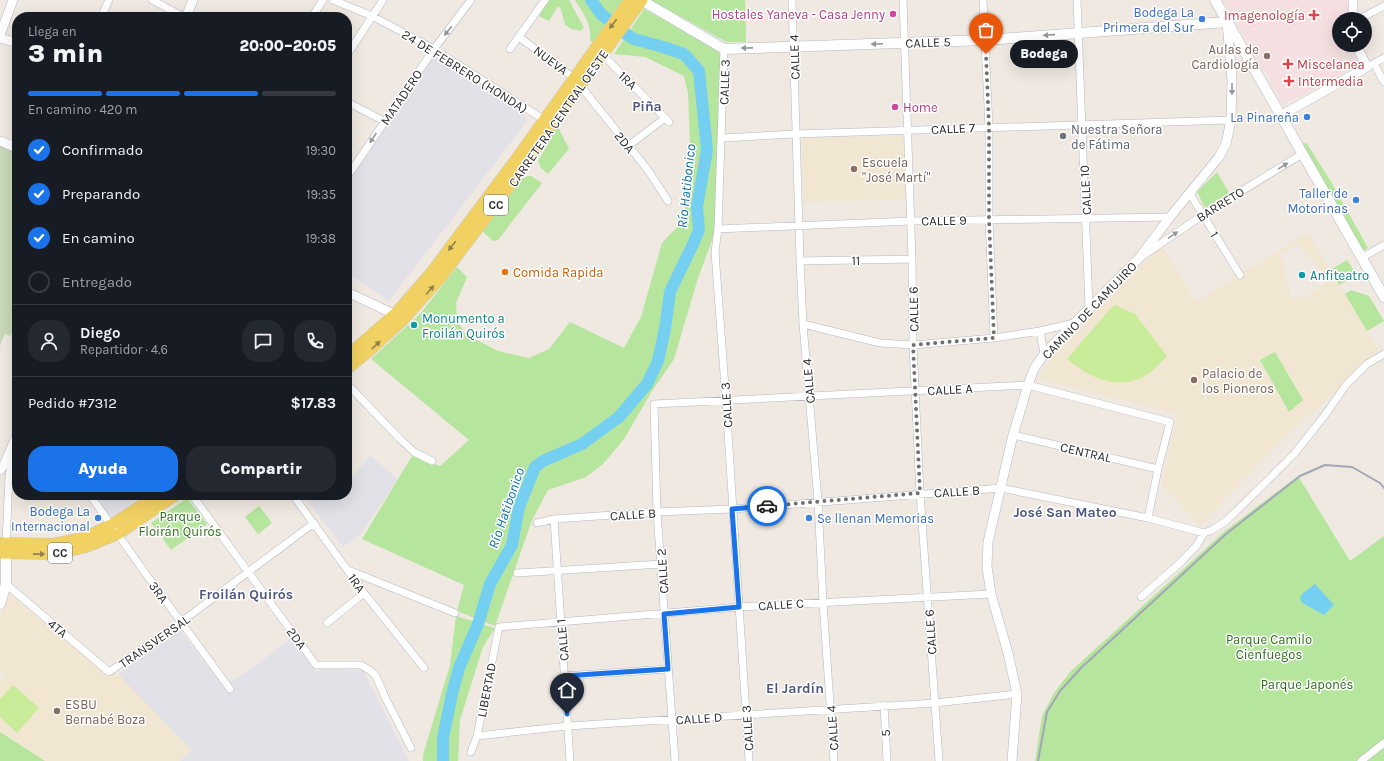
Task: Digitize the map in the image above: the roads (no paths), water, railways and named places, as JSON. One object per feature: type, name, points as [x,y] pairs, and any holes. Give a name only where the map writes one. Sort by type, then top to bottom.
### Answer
[{"type":"main road","points":[[1215,0],[1384,297]]},
{"type":"main road","points":[[637,2],[724,49]]},
{"type":"main road","name":"CARRETERA CENTRAL OESTE","points":[[352,364],[368,352],[399,317],[430,274],[471,230],[577,82],[637,2]]},
{"type":"main road","name":"CALLE 5","points":[[724,49],[986,40],[1227,22]]},
{"type":"main road","name":"CARRETERA CENTRAL OESTE","points":[[352,352],[399,317]]},
{"type":"main road","name":"CC","points":[[114,529],[150,500]]},
{"type":"main road","name":"CC","points":[[3,549],[56,554],[86,547],[114,529],[167,500]]},
{"type":"main road","points":[[0,604],[6,584],[3,549]]},
{"type":"street","points":[[12,41],[0,36],[13,0]]},
{"type":"street","points":[[103,12],[109,0]]},
{"type":"street","points":[[152,0],[175,12]]},
{"type":"street","points":[[187,12],[193,0]]},
{"type":"street","points":[[315,12],[323,0]]},
{"type":"street","name":"24 DE FEBRERO (HONDA)","points":[[333,0],[372,16],[434,49],[548,123]]},
{"type":"street","points":[[352,47],[383,0]]},
{"type":"street","name":"MATADERO","points":[[352,169],[434,49],[471,0]]},
{"type":"street","points":[[510,49],[545,0]]},
{"type":"street","name":"CALLE 4","points":[[792,0],[798,226],[809,397],[818,501],[823,602],[834,761]]},
{"type":"street","name":"CALLE 6","points":[[903,0],[911,221],[913,345],[920,493],[939,761]]},
{"type":"street","points":[[984,0],[989,127],[989,219],[994,338]]},
{"type":"street","name":"CALLE 10","points":[[1077,0],[1089,308]]},
{"type":"street","points":[[1353,0],[1353,12]]},
{"type":"street","points":[[1372,12],[1384,6]]},
{"type":"street","name":"CAMINO DE CAMUJIRO","points":[[1012,761],[1017,694],[1008,653],[991,594],[987,566],[988,542],[1013,436],[1034,368],[1044,354],[1140,257],[1170,217],[1219,157],[1226,144],[1231,120],[1232,80],[1227,22]]},
{"type":"street","name":"NUEVA","points":[[519,37],[577,82]]},
{"type":"street","name":"CALLE 3","points":[[724,49],[718,229],[715,252],[749,761]]},
{"type":"street","name":"1RA","points":[[601,51],[667,120],[628,146]]},
{"type":"street","points":[[1361,52],[1384,82]]},
{"type":"street","points":[[1280,116],[1384,58]]},
{"type":"street","name":"2DA","points":[[577,82],[648,170],[668,201]]},
{"type":"street","points":[[352,105],[384,121]]},
{"type":"street","name":"CALLE 7","points":[[722,138],[989,127],[1231,120]]},
{"type":"street","points":[[0,141],[12,146]]},
{"type":"street","name":"BARRETO","points":[[1140,257],[1203,215],[1302,154]]},
{"type":"street","name":"1","points":[[1190,194],[1240,275]]},
{"type":"street","name":"CALLE 9","points":[[718,229],[911,221],[1170,217]]},
{"type":"street","points":[[1361,258],[1384,245]]},
{"type":"street","name":"11","points":[[800,261],[912,259]]},
{"type":"street","points":[[352,294],[399,317]]},
{"type":"street","points":[[804,324],[880,343],[913,345],[994,338],[1040,332],[1074,323]]},
{"type":"street","points":[[1040,332],[1044,354]]},
{"type":"street","points":[[1141,597],[1180,563],[1197,545],[1204,533],[1226,521],[1294,454],[1325,415],[1346,385],[1367,364],[1384,354]]},
{"type":"street","name":"CALLE A","points":[[654,404],[1028,385],[1170,422],[1158,469]]},
{"type":"street","points":[[352,389],[414,452],[432,462]]},
{"type":"street","name":"CALLE 2","points":[[654,404],[657,512],[662,564],[664,614],[675,761]]},
{"type":"street","name":"CENTRAL","points":[[1013,436],[1158,469]]},
{"type":"street","points":[[9,476],[0,470],[12,458]]},
{"type":"street","points":[[3,549],[9,476],[12,461]]},
{"type":"street","points":[[1148,518],[1158,469]]},
{"type":"street","name":"CALLE B","points":[[537,523],[554,519],[657,512],[732,509],[920,493],[1001,488],[1148,518],[1204,533]]},
{"type":"street","name":"3RA","points":[[94,500],[230,689]]},
{"type":"street","name":"2DA","points":[[196,500],[316,665],[361,665],[376,676],[411,748]]},
{"type":"street","name":"1RA","points":[[297,500],[364,593],[424,668]]},
{"type":"street","name":"CALLE 1","points":[[554,519],[570,761]]},
{"type":"street","name":"TRANSVERSAL","points":[[109,672],[181,622],[314,523]]},
{"type":"street","points":[[517,573],[662,564]]},
{"type":"street","points":[[348,570],[455,613]]},
{"type":"street","name":"4TA","points":[[6,584],[109,672]]},
{"type":"street","points":[[327,622],[364,593]]},
{"type":"street","name":"CALLE C","points":[[499,627],[739,607],[991,594]]},
{"type":"street","name":"LIBERTAD","points":[[471,752],[478,736],[499,627]]},
{"type":"street","points":[[564,676],[668,669]]},
{"type":"street","name":"CALLE D","points":[[478,736],[568,726],[746,715],[830,708],[935,703],[1017,694]]},
{"type":"street","name":"5","points":[[884,706],[887,761]]},
{"type":"street","points":[[1361,761],[1384,743]]},
{"type":"water","points":[[1315,584],[1334,605],[1324,615],[1302,603],[1300,598],[1303,593]]},
{"type":"waterway","name":"Río Hatibonico","points":[[443,761],[443,738],[459,668],[478,624],[490,584],[512,545],[519,507],[535,467],[543,461],[582,444],[619,417],[647,384],[658,361],[665,329],[670,292],[699,230],[697,207],[707,150],[699,71],[684,54],[634,39],[627,35],[601,14],[591,0]]},
{"type":"railway","points":[[1038,761],[1047,712],[1060,691],[1082,667],[1226,534],[1300,476],[1325,465],[1352,467],[1380,483],[1384,488]]},
{"type":"place","name":"Hostales Yaneva - Casa Jenny","points":[[893,14]]},
{"type":"place","name":"Imagenología","points":[[1314,15]]},
{"type":"place","name":"Bodega La Primera del Sur","points":[[1202,19]]},
{"type":"place","name":"Bodega","points":[[986,54]]},
{"type":"place","name":"Aulas de Cardiología","points":[[1267,56]]},
{"type":"place","name":"Miscelanea","points":[[1288,64]]},
{"type":"place","name":"Intermedia","points":[[1289,81]]},
{"type":"place","name":"Home","points":[[895,107]]},
{"type":"place","name":"La Pinareña","points":[[1307,117]]},
{"type":"place","name":"Nuestra Señora de Fátima","points":[[1063,136]]},
{"type":"place","name":"Escuela \"José Martí\"","points":[[854,169]]},
{"type":"place","name":"Taller de Motorinas","points":[[1356,200]]},
{"type":"place","name":"Comida Rapida","points":[[505,272]]},
{"type":"place","name":"Anfiteatro","points":[[1302,275]]},
{"type":"place","name":"Monumento a Froilán Quirós","points":[[414,325]]},
{"type":"place","name":"Palacio de los Pioneros","points":[[1194,380]]},
{"type":"place","name":"Bodega La Internacional","points":[[98,518]]},
{"type":"place","name":"Se llenan Memorias","points":[[809,518]]},
{"type":"place","name":"ESBU Bernabé Boza","points":[[57,711]]},
{"type":"district","name":"Piña","points":[[647,106]]},
{"type":"district","name":"José San Mateo","points":[[1065,512]]},
{"type":"district","name":"Froilán Quirós","points":[[246,594]]},
{"type":"district","name":"El Jardín","points":[[795,688]]},
{"type":"park label","name":"Parque Floirán Quirós","points":[[180,524]]},
{"type":"park label","name":"Parque Camilo Cienfuegos","points":[[1269,646]]},
{"type":"park label","name":"Parque Japonés","points":[[1307,684]]}]
